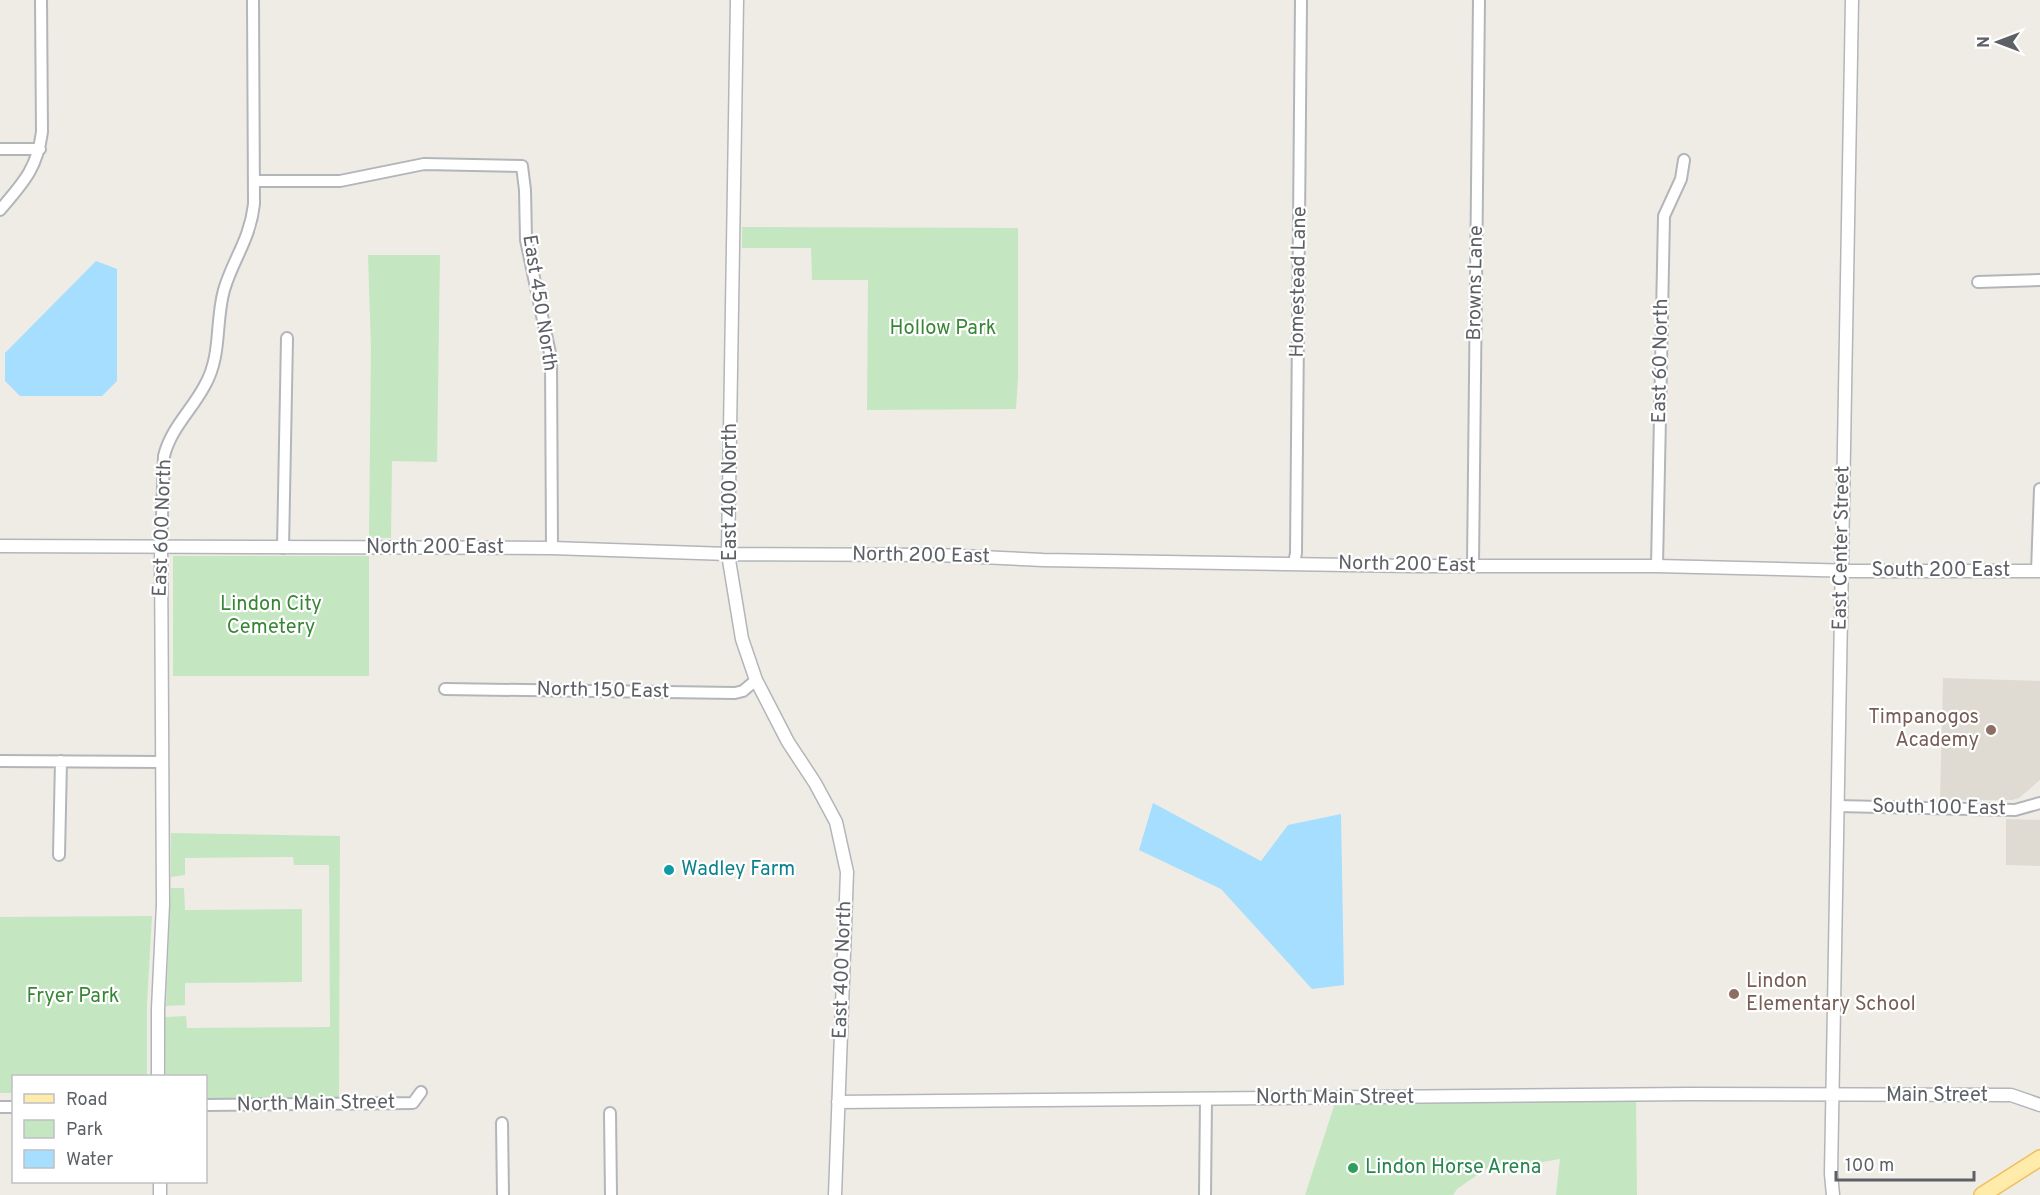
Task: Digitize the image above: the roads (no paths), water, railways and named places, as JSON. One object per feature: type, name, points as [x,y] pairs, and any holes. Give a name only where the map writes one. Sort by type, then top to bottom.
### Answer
[{"type":"main road","points":[[1982,1195],[2040,1158]]},
{"type":"street","points":[[0,210],[34,167],[40,149],[42,132],[41,0]]},
{"type":"street","name":"East 600 North","points":[[158,1075],[158,1008],[164,904],[161,762],[161,547],[166,450],[172,433],[205,385],[212,369],[217,350],[224,290],[252,223],[254,181],[253,0]]},
{"type":"street","name":"East 400 North","points":[[737,0],[728,554],[742,639],[756,680],[788,742],[815,783],[836,822],[847,872],[835,1195]]},
{"type":"street","name":"Homestead Lane","points":[[1294,563],[1297,530],[1301,0]]},
{"type":"street","name":"Browns Lane","points":[[1473,565],[1479,0]]},
{"type":"street","name":"East Center Street","points":[[1833,1195],[1831,1174],[1852,0]]},
{"type":"street","points":[[0,149],[40,149]]},
{"type":"street","name":"East 60 North","points":[[1658,566],[1664,216],[1681,179],[1684,160]]},
{"type":"street","name":"East 450 North","points":[[254,181],[340,181],[424,164],[522,166],[526,240],[551,358],[552,548]]},
{"type":"street","points":[[1978,282],[2040,280]]},
{"type":"street","points":[[283,548],[287,338]]},
{"type":"street","points":[[2038,571],[2040,489]]},
{"type":"street","name":"North 200 East","points":[[0,546],[552,548],[728,554],[938,555],[1055,560],[1411,566],[1658,566],[1842,571]]},
{"type":"street","name":"South 200 East","points":[[1842,571],[2038,571]]},
{"type":"street","name":"North 150 East","points":[[445,689],[735,693],[743,691],[756,680]]},
{"type":"street","points":[[0,761],[161,762]]},
{"type":"street","points":[[59,855],[61,761]]},
{"type":"street","name":"South 100 East","points":[[1837,806],[2015,810],[2040,803]]},
{"type":"street","name":"North Main Street","points":[[207,1105],[413,1102],[421,1092]]},
{"type":"street","name":"North Main Street","points":[[838,1102],[1680,1094],[1833,1096]]},
{"type":"street","name":"Main Street","points":[[1833,1096],[2011,1095],[2040,1105]]},
{"type":"street","points":[[1205,1195],[1206,1099]]},
{"type":"street","points":[[610,1113],[610,1195]]},
{"type":"street","points":[[502,1123],[503,1195]]},
{"type":"water","points":[[96,261],[117,269],[117,381],[102,396],[20,396],[5,381],[5,353]]},
{"type":"water","points":[[1153,803],[1261,861],[1288,825],[1341,814],[1344,985],[1312,989],[1221,889],[1139,850]]},
{"type":"place","name":"Timpanogos Academy","points":[[1991,730]]},
{"type":"place","name":"Wadley Farm","points":[[669,870]]},
{"type":"place","name":"Lindon Elementary School","points":[[1734,994]]},
{"type":"place","name":"Lindon Horse Arena","points":[[1353,1168]]},
{"type":"park label","name":"Hollow Park","points":[[943,329]]},
{"type":"park label","name":"Lindon City Cemetery","points":[[271,616]]},
{"type":"park label","name":"Fryer Park","points":[[73,997]]}]
